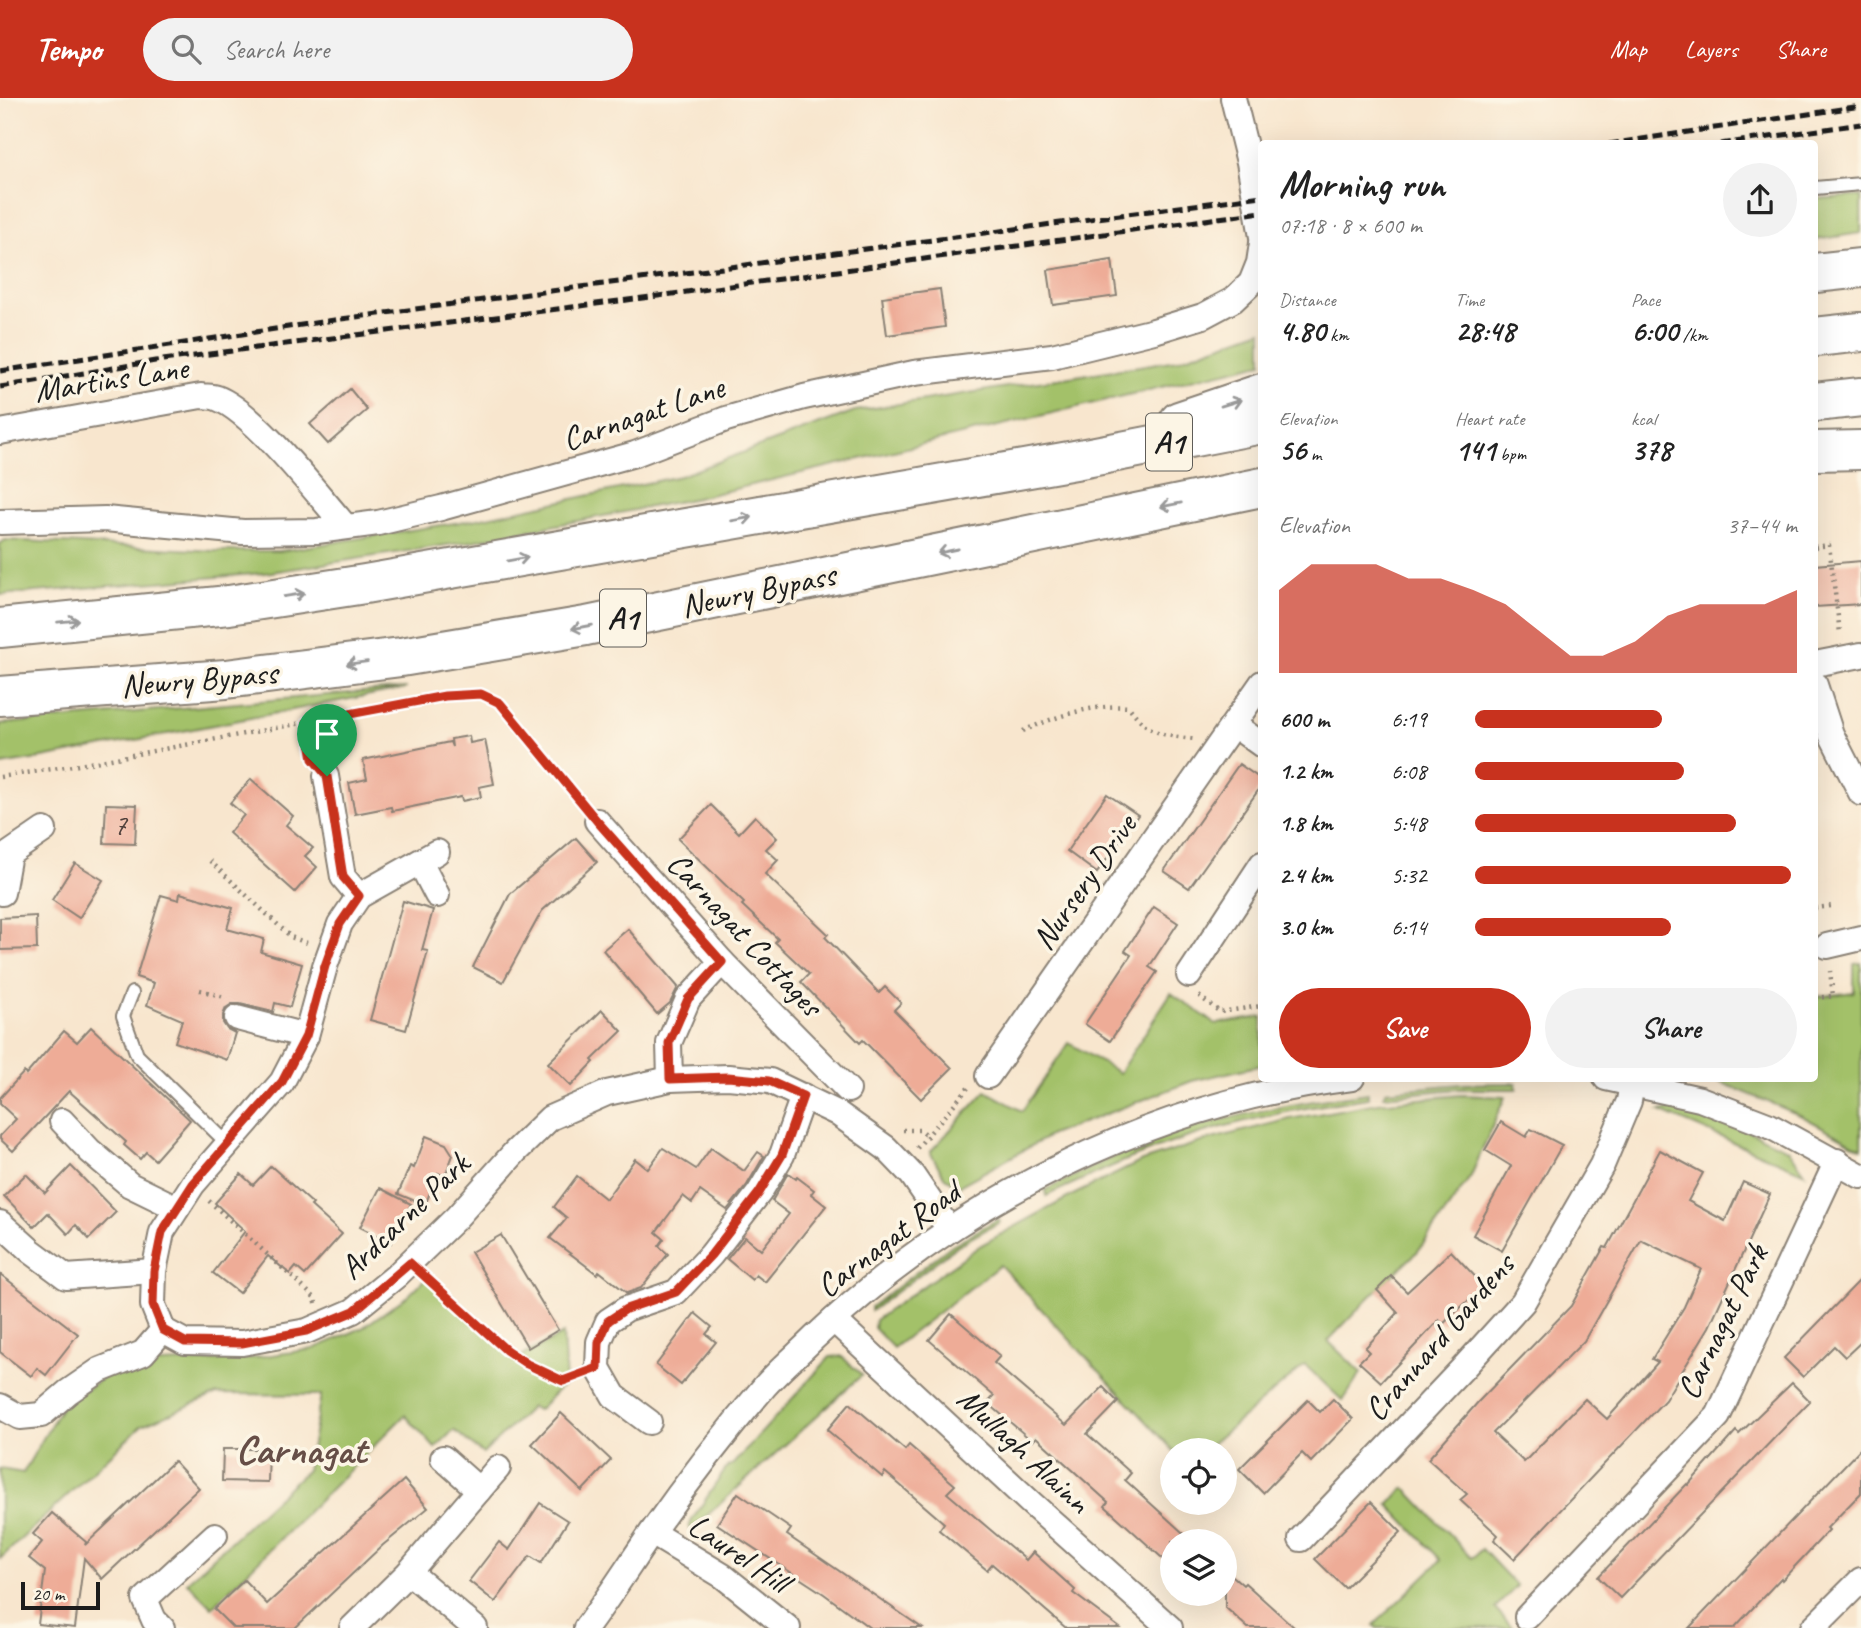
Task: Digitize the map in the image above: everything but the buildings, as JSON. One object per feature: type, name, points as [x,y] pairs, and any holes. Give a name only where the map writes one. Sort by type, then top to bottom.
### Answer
[{"type":"highway","points":[[1818,274],[1861,268]]},
{"type":"highway","points":[[1818,337],[1861,332]]},
{"type":"highway","points":[[1075,460],[1210,409],[1258,394]]},
{"type":"highway","points":[[1818,402],[1861,397]]},
{"type":"highway","name":"Newry Bypass","points":[[0,628],[243,603],[496,563],[1258,425]]},
{"type":"highway","points":[[1818,451],[1861,450]]},
{"type":"highway","name":"Newry Bypass","points":[[0,696],[226,679],[401,657],[586,626],[1254,490]]},
{"type":"street","points":[[1233,98],[1249,162],[1258,214]]},
{"type":"street","name":"Carnagat Lane","points":[[0,522],[105,519],[243,532],[317,531],[377,523],[540,482],[635,454],[726,419],[804,397],[914,373],[1052,356],[1154,331],[1203,316],[1233,300],[1256,283]]},
{"type":"street","name":"Martins Lane","points":[[0,432],[201,396],[215,397],[248,420],[270,441],[346,527]]},
{"type":"street","points":[[1818,663],[1852,657]]},
{"type":"street","name":"Nursery Drive","points":[[988,1076],[1258,689]]},
{"type":"street","points":[[1818,694],[1831,734],[1861,793]]},
{"type":"street","points":[[1234,725],[1258,742]]},
{"type":"street","points":[[327,776],[343,877],[359,896]]},
{"type":"street","name":"Carnagat Cottages","points":[[597,821],[722,962],[848,1090]]},
{"type":"street","points":[[2,893],[5,852],[44,830]]},
{"type":"street","points":[[1,1409],[20,1417],[41,1415],[100,1370],[143,1353],[163,1330],[153,1305],[154,1271],[162,1232],[183,1198],[282,1082],[306,1036],[340,924],[359,896],[429,857],[437,895]]},
{"type":"street","points":[[1189,975],[1258,870]]},
{"type":"street","points":[[1827,946],[1861,938]]},
{"type":"street","points":[[670,1079],[669,1043],[688,999],[722,962]]},
{"type":"street","points":[[237,1017],[306,1036]]},
{"type":"street","name":"Ardcarne Park","points":[[163,1330],[185,1342],[242,1343],[306,1331],[354,1311],[410,1263],[456,1218],[517,1150],[551,1118],[607,1093],[670,1079],[728,1077],[769,1081],[837,1113],[886,1148],[903,1166],[949,1229]]},
{"type":"street","name":"Carnagat Road","points":[[586,1628],[701,1464],[767,1383],[866,1291],[949,1229],[1000,1197],[1107,1144],[1222,1104],[1320,1082]]},
{"type":"street","points":[[1627,1082],[1700,1098],[1770,1126],[1861,1175]]},
{"type":"street","name":"Crannard Gardens","points":[[1300,1539],[1523,1302],[1602,1165],[1629,1101],[1632,1083]]},
{"type":"street","points":[[649,1422],[614,1396],[598,1368],[599,1342],[608,1321],[626,1309],[676,1292],[711,1255],[751,1203],[782,1155],[803,1096]]},
{"type":"street","points":[[62,1121],[90,1151],[130,1185],[183,1198]]},
{"type":"street","name":"Carnagat Park","points":[[1527,1617],[1718,1416],[1837,1161]]},
{"type":"street","points":[[0,1223],[66,1277],[154,1271]]},
{"type":"street","name":"Mullagh Alainn","points":[[834,1320],[1170,1628]]},
{"type":"street","points":[[443,1458],[479,1490]]},
{"type":"street","points":[[352,1628],[409,1572],[498,1468]]},
{"type":"street","name":"Laurel Hill","points":[[652,1533],[723,1576],[788,1628]]},
{"type":"street","points":[[162,1628],[154,1620],[145,1599],[215,1535]]},
{"type":"street","points":[[409,1572],[475,1628]]},
{"type":"street","points":[[1813,1628],[1861,1580]]},
{"type":"lane","points":[[1818,188],[1861,184]]},
{"type":"lane","points":[[132,992],[123,1016],[137,1055],[228,1144]]},
{"type":"path","points":[[1818,547],[1829,545],[1852,657]]},
{"type":"path","points":[[0,777],[79,765],[445,696],[481,694],[500,703],[597,821]]},
{"type":"path","points":[[1023,731],[1081,710],[1129,707],[1150,730],[1167,736],[1201,740],[1217,750]]},
{"type":"path","points":[[307,722],[313,759],[327,776]]},
{"type":"path","points":[[210,861],[291,937],[330,951]]},
{"type":"path","points":[[1818,908],[1832,906]]},
{"type":"path","points":[[1818,998],[1833,996],[1827,946]]},
{"type":"path","points":[[1189,975],[1182,983],[1220,1012],[1258,1007]]},
{"type":"path","points":[[903,1166],[978,1077],[988,1076]]},
{"type":"path","points":[[183,1198],[203,1195],[315,1298],[323,1324]]},
{"type":"path","points":[[410,1263],[506,1350],[527,1364],[563,1381],[598,1368]]},
{"type":"green space","points":[[1861,196],[1861,233],[1818,240],[1818,199]]},
{"type":"green space","points":[[1258,331],[1258,364],[697,498],[473,541],[265,573],[0,595],[0,544],[5,540],[215,551],[280,551],[473,520],[680,476],[855,411],[1177,360]]},
{"type":"green space","points":[[407,688],[32,760],[0,765],[0,724]]},
{"type":"green space","points":[[1861,963],[1861,1148],[1802,1116],[1720,1082],[1818,1082],[1818,997],[1854,992],[1854,964]]},
{"type":"green space","points":[[1171,993],[1216,1024],[1258,1018],[1258,1066],[1192,1081],[1051,1135],[957,1187],[944,1176],[930,1152],[986,1091],[1022,1111],[1069,1043],[1119,1073]]},
{"type":"green space","points":[[1516,1083],[1517,1089],[1457,1089],[1384,1096],[1385,1091],[1461,1084]]},
{"type":"green space","points":[[1368,1093],[1368,1098],[1273,1114],[1203,1133],[1129,1159],[1046,1196],[1045,1190],[1098,1164],[1179,1132],[1259,1111]]},
{"type":"green space","points":[[1461,1095],[1505,1097],[1471,1176],[1418,1251],[1328,1341],[1361,1373],[1343,1401],[1305,1365],[1218,1438],[1162,1438],[1000,1265],[893,1348],[874,1328],[875,1320],[981,1245],[1142,1161],[1204,1141],[1290,1119],[1378,1103]]},
{"type":"green space","points":[[1674,1108],[1735,1125],[1788,1149],[1805,1173],[1660,1111]]},
{"type":"green space","points":[[998,1219],[1000,1222],[958,1245],[871,1311],[871,1307],[952,1245]]},
{"type":"green space","points":[[429,1275],[518,1358],[563,1334],[566,1382],[538,1410],[531,1407],[483,1454],[454,1430],[435,1448],[405,1415],[212,1607],[187,1582],[307,1470],[321,1395],[217,1394],[142,1425],[0,1559],[0,1469],[23,1473],[62,1406],[121,1365],[245,1359],[313,1349],[362,1328],[409,1295]]},
{"type":"green space","points":[[841,1356],[862,1375],[690,1531],[692,1520],[727,1467],[733,1464],[830,1357]]},
{"type":"green space","points":[[1405,1488],[1472,1558],[1482,1549],[1517,1586],[1495,1608],[1513,1628],[1377,1628],[1374,1625],[1441,1560],[1388,1504]]},
{"type":"railway","points":[[1636,140],[1861,106]]},
{"type":"railway","points":[[1748,140],[1861,124]]},
{"type":"railway","points":[[0,371],[341,319],[1258,197]]},
{"type":"railway","points":[[0,387],[155,361],[658,296],[1258,213]]},
{"type":"district","name":"Carnagat","points":[[301,1450]]},
{"type":"route","points":[[481,694],[500,703],[597,821],[722,962],[688,999],[669,1043],[670,1079],[728,1077],[769,1081],[803,1096],[782,1155],[759,1193],[711,1255],[676,1292],[626,1309],[608,1321],[599,1342],[598,1368],[563,1381],[527,1364],[506,1350],[410,1263],[354,1311],[306,1331],[242,1343],[185,1342],[163,1330],[153,1305],[154,1271],[162,1232],[193,1184],[282,1082],[306,1036],[325,966],[340,924],[359,896],[343,877],[327,776],[313,759],[307,722],[445,696],[481,694]]}]
